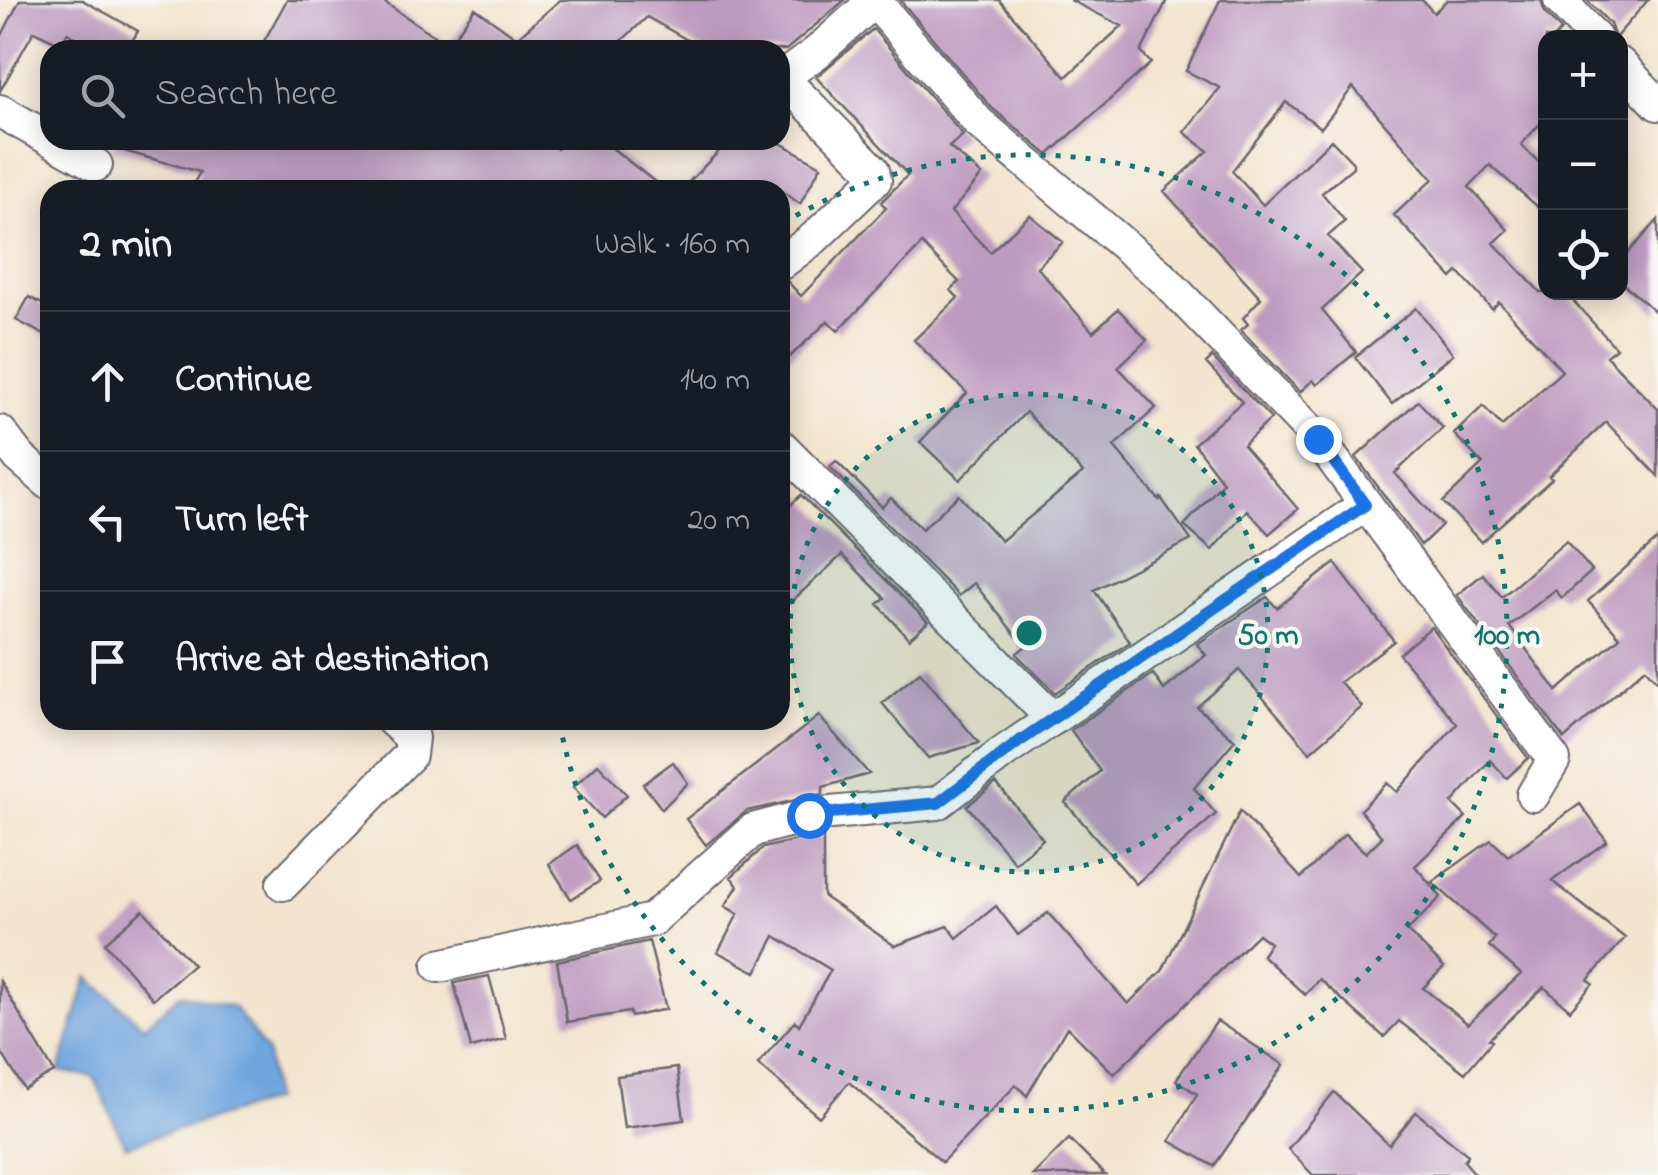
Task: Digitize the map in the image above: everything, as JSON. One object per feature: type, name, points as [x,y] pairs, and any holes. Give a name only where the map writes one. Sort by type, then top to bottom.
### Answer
[{"type":"street","points":[[790,72],[816,54],[874,0],[978,122],[1161,276],[1318,439],[1554,760],[1533,795]]},
{"type":"street","points":[[1560,0],[1588,30]]},
{"type":"street","points":[[1628,72],[1658,104]]},
{"type":"street","points":[[790,86],[873,170],[875,180],[790,256]]},
{"type":"street","points":[[0,110],[40,133]]},
{"type":"street","points":[[70,150],[96,165]]},
{"type":"street","points":[[0,432],[19,457],[40,475]]},
{"type":"street","points":[[790,454],[1053,718]]},
{"type":"street","points":[[439,966],[652,920],[753,830],[809,815],[938,803],[1053,718],[1365,505]]},
{"type":"street","points":[[283,884],[410,755],[412,738],[403,730]]},
{"type":"water","points":[[88,977],[144,1027],[180,994],[234,1007],[267,1053],[273,1100],[125,1146],[94,1077],[59,1071]]},
{"type":"building","points":[[20,0],[82,0],[138,31],[133,40],[80,40],[67,33],[63,40],[53,40],[34,31],[0,91],[0,39]]},
{"type":"building","points":[[287,0],[381,0],[441,40],[265,40]]},
{"type":"building","points":[[560,0],[845,0],[790,47],[790,40],[687,40],[647,17],[623,40],[452,40],[475,8],[517,38]]},
{"type":"building","points":[[900,0],[999,0],[1066,77],[1122,26],[1070,0],[1167,0],[1141,52],[1151,63],[1048,155],[992,108]]},
{"type":"building","points":[[1220,0],[1422,0],[1434,13],[1447,0],[1541,0],[1545,13],[1561,30],[1538,30],[1538,126],[1521,145],[1538,161],[1538,207],[1490,165],[1469,187],[1508,230],[1494,243],[1538,290],[1538,300],[1572,300],[1616,348],[1606,356],[1658,409],[1658,476],[1606,422],[1549,476],[1552,479],[1481,542],[1443,502],[1483,464],[1454,434],[1483,406],[1502,426],[1562,371],[1499,302],[1492,309],[1458,272],[1452,278],[1394,215],[1433,179],[1353,87],[1321,128],[1286,102],[1232,171],[1263,205],[1331,140],[1353,163],[1322,193],[1345,221],[1328,236],[1362,273],[1322,310],[1356,352],[1317,385],[1313,380],[1300,392],[1241,330],[1248,324],[1243,318],[1261,298],[1164,191],[1208,151],[1184,132],[1220,88],[1186,71]]},
{"type":"building","points":[[1587,0],[1648,0],[1622,30],[1612,30]]},
{"type":"building","points":[[873,29],[963,135],[949,147],[982,175],[951,212],[990,252],[1030,215],[1063,242],[1037,267],[1093,332],[1118,309],[1147,340],[1118,367],[1156,408],[1114,446],[1161,498],[1191,540],[1094,590],[1130,642],[1055,693],[1019,657],[1017,653],[1025,647],[974,583],[959,596],[830,467],[836,461],[882,507],[891,498],[922,529],[959,495],[1001,541],[1083,473],[1026,412],[960,480],[920,442],[967,393],[914,340],[958,298],[951,290],[959,282],[922,244],[838,331],[828,321],[790,357],[790,284],[801,296],[886,208],[881,202],[908,175],[816,77]]},
{"type":"building","points":[[790,148],[821,166],[800,204],[790,197],[790,180],[691,180],[720,150]]},
{"type":"building","points":[[120,150],[615,150],[652,180],[196,180],[200,172]]},
{"type":"building","points":[[1658,220],[1658,314],[1628,288],[1628,253]]},
{"type":"building","points":[[29,297],[40,303],[40,333],[16,320]]},
{"type":"building","points":[[1416,308],[1453,354],[1392,404],[1355,357]]},
{"type":"building","points":[[1212,357],[1271,419],[1243,445],[1298,509],[1269,534],[1247,510],[1212,550],[1184,526],[1223,482],[1194,444],[1242,402],[1206,363]]},
{"type":"building","points":[[1418,401],[1443,428],[1395,473],[1442,525],[1421,545],[1356,457]]},
{"type":"building","points":[[801,495],[928,622],[909,639],[878,604],[885,598],[842,555],[790,603],[790,505]]},
{"type":"building","points":[[1658,539],[1658,682],[1645,668],[1564,739],[1457,595],[1483,574],[1502,597],[1566,541],[1592,571],[1562,598],[1555,590],[1509,626],[1557,691],[1620,637],[1588,601]]},
{"type":"building","points":[[1335,563],[1394,641],[1340,682],[1362,707],[1310,752],[1239,670],[1197,707],[1235,740],[1194,788],[1216,814],[1136,884],[1065,802],[1100,771],[1071,730],[1153,674],[1164,690],[1206,655],[1197,644],[1267,597],[1277,608]]},
{"type":"building","points":[[1431,627],[1528,758],[1507,778],[1490,760],[1452,803],[1466,817],[1415,866],[1441,897],[1407,931],[1444,967],[1423,988],[1468,1024],[1521,974],[1489,946],[1495,938],[1432,882],[1491,840],[1508,856],[1580,804],[1607,841],[1552,881],[1625,938],[1588,980],[1593,984],[1570,1010],[1544,987],[1489,1039],[1492,1041],[1465,1073],[1399,1021],[1384,1037],[1319,979],[1305,995],[1262,955],[1270,943],[1258,934],[1114,1074],[1067,1027],[1027,1096],[1016,1085],[942,1162],[849,1082],[819,1117],[758,1064],[795,1021],[799,1025],[831,970],[775,936],[756,972],[718,952],[738,914],[725,906],[738,886],[731,877],[763,848],[823,834],[823,896],[895,946],[948,926],[957,938],[996,906],[1018,935],[1048,913],[1128,1004],[1162,971],[1240,811],[1301,878],[1345,834],[1366,853],[1382,837],[1360,810],[1387,783],[1397,792],[1457,724],[1399,654]]},
{"type":"building","points":[[920,672],[979,743],[928,758],[882,703]]},
{"type":"building","points":[[819,716],[869,774],[823,787],[823,794],[747,811],[706,845],[686,819]]},
{"type":"building","points":[[673,762],[688,783],[662,809],[643,784]]},
{"type":"building","points":[[598,764],[627,795],[602,818],[573,787]]},
{"type":"building","points":[[996,783],[1043,839],[1015,863],[967,806]]},
{"type":"building","points":[[577,845],[600,881],[571,899],[549,864]]},
{"type":"building","points":[[143,910],[193,965],[153,999],[105,943]]},
{"type":"building","points":[[649,941],[666,1009],[631,1017],[630,1012],[567,1022],[557,961]]},
{"type":"building","points":[[489,976],[506,1039],[471,1048],[454,983]]},
{"type":"building","points":[[0,981],[54,1072],[24,1089],[0,1050]]},
{"type":"building","points":[[1217,1021],[1284,1065],[1214,1166],[1170,1141],[1197,1094],[1176,1080]]},
{"type":"building","points":[[677,1068],[684,1120],[624,1128],[617,1076]]},
{"type":"building","points":[[1334,1092],[1389,1145],[1416,1112],[1468,1155],[1464,1161],[1476,1175],[1313,1175],[1288,1149]]},
{"type":"building","points":[[1069,1139],[1105,1175],[1033,1175]]},
{"type":"route","points":[[809,815],[938,803],[1020,741],[1365,505],[1318,439]]}]
